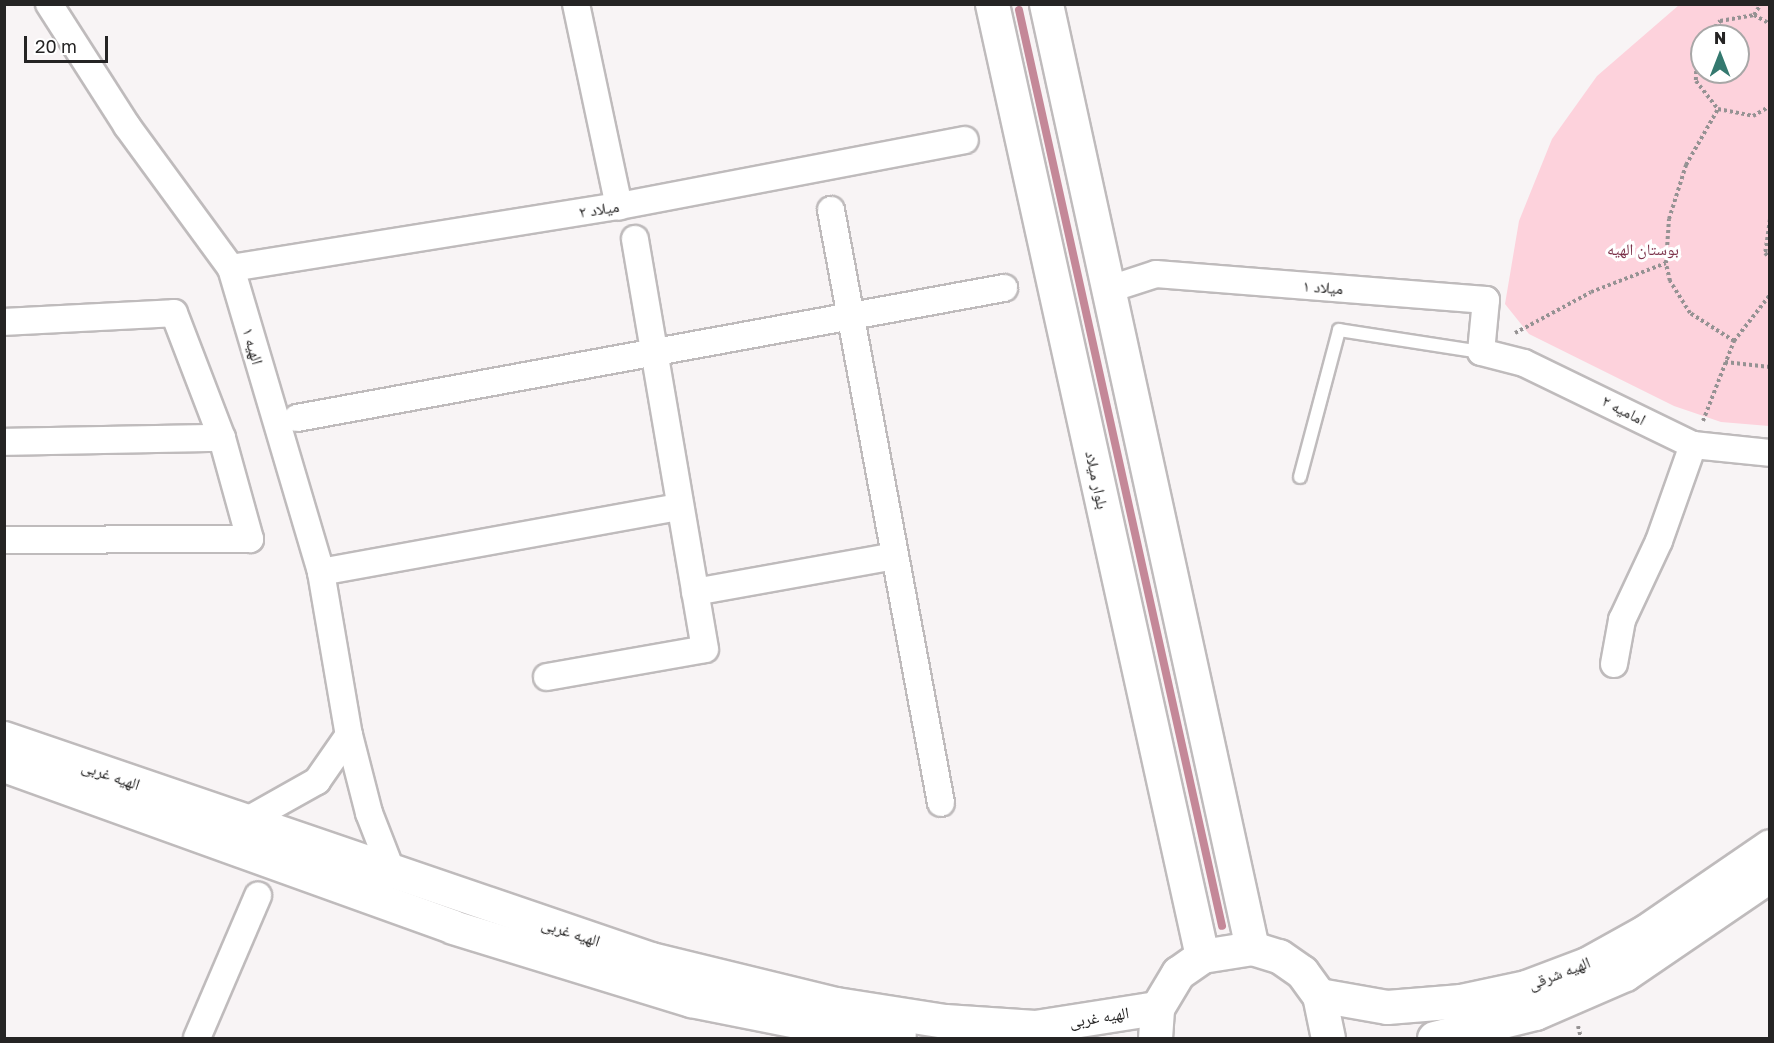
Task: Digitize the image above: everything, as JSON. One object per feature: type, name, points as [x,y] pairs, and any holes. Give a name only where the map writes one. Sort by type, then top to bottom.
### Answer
[{"type":"street","name":"الهیه ۱","points":[[49,4],[127,126],[231,268],[321,573],[349,735],[369,813],[392,872]]},
{"type":"street","points":[[576,4],[619,206]]},
{"type":"street","name":"بلوار میلاد","points":[[992,4],[1202,956]]},
{"type":"street","points":[[1046,4],[1252,948]]},
{"type":"street","name":"میلاد ۲","points":[[231,268],[619,206],[965,140]]},
{"type":"street","points":[[831,210],[941,804]]},
{"type":"street","points":[[547,677],[705,649],[678,507],[635,238]]},
{"type":"street","name":"میلاد ۱","points":[[1110,289],[1156,274],[1486,300],[1481,352]]},
{"type":"street","points":[[297,418],[1004,288]]},
{"type":"street","points":[[4,322],[174,313],[222,438],[250,539],[4,540]]},
{"type":"street","name":"امامیه ۲","points":[[1481,352],[1524,363],[1693,445],[1770,453]]},
{"type":"street","points":[[4,442],[222,438]]},
{"type":"street","points":[[1614,664],[1622,620],[1659,541],[1693,445]]},
{"type":"street","points":[[321,573],[678,507]]},
{"type":"street","points":[[695,592],[895,556]]},
{"type":"street","points":[[244,822],[317,781],[349,735]]},
{"type":"street","name":"الهیه غربی","points":[[4,738],[244,822],[651,959],[836,1004],[945,1022],[1035,1027],[1156,1023]]},
{"type":"street","name":"الهیه غربی","points":[[4,765],[453,927],[691,1000],[837,1029],[931,1038]]},
{"type":"street","name":"الهیه شرقی","points":[[1319,995],[1388,1007],[1461,1001],[1526,987],[1587,964],[1646,931],[1770,846]]},
{"type":"street","name":"الهیه شرقی","points":[[1434,1038],[1535,1013],[1625,974],[1770,875]]},
{"type":"street","points":[[197,1038],[258,896]]},
{"type":"street","points":[[1156,1023],[1178,973],[1202,956],[1252,948],[1279,956],[1294,967],[1319,995],[1328,1038]]},
{"type":"street","points":[[1526,1038],[1625,974]]},
{"type":"lane","points":[[1300,477],[1339,330],[1481,352]]},
{"type":"path","points":[[1754,15],[1761,4]]},
{"type":"path","points":[[1717,24],[1720,21],[1754,15],[1770,24]]},
{"type":"path","points":[[1698,84],[1718,109],[1753,116],[1770,106]]},
{"type":"path","points":[[1718,109],[1686,165],[1669,219],[1666,263],[1670,281],[1690,313],[1734,340]]},
{"type":"path","points":[[1770,219],[1765,254],[1770,258]]},
{"type":"path","points":[[1481,352],[1591,292],[1666,263]]},
{"type":"path","points":[[1693,445],[1734,340],[1770,295]]},
{"type":"path","points":[[1725,362],[1770,367]]},
{"type":"green space","name":"بوستان الهیه","points":[[1679,5],[1769,5],[1769,426],[1721,422],[1674,406],[1529,334],[1505,304],[1519,221],[1552,139],[1597,76]]},
{"type":"waterway","points":[[1019,10],[1222,926]]}]
